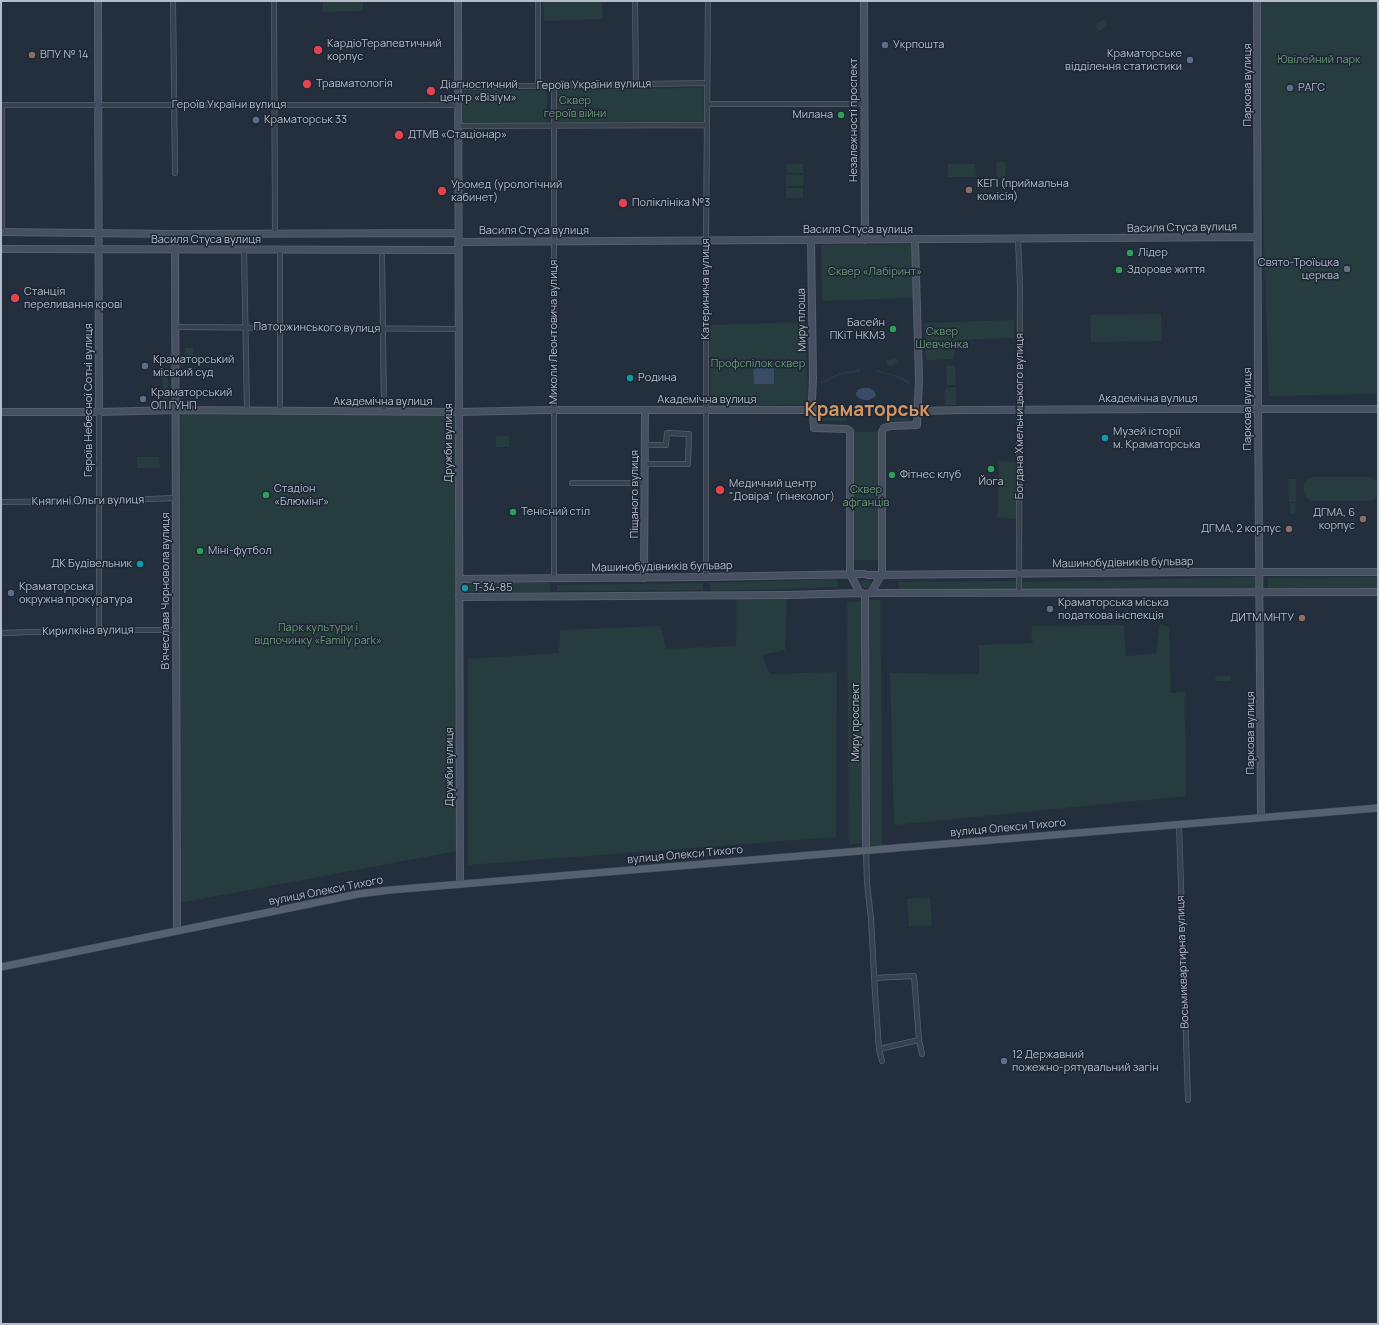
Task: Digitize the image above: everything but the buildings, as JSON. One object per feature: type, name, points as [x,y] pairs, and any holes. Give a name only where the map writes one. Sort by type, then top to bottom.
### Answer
[{"type":"main road","name":"вулиця Олекси Тихого","points":[[1,967],[358,894],[390,890],[1378,808]]},
{"type":"street","name":"Героїв Небесної Сотні вулиця","points":[[98,1],[99,630]]},
{"type":"street","points":[[173,1],[175,173]]},
{"type":"street","points":[[274,1],[274,234]]},
{"type":"street","name":"Дружби вулиця","points":[[458,1],[460,884]]},
{"type":"street","points":[[538,1],[538,86]]},
{"type":"street","points":[[635,1],[636,84]]},
{"type":"street","name":"Катеринича вулиця","points":[[706,577],[708,1]]},
{"type":"street","name":"Незалежності проспект","points":[[864,1],[865,240]]},
{"type":"street","name":"Паркова вулиця","points":[[1257,1],[1261,817]]},
{"type":"street","name":"Героїв України вулиця","points":[[458,87],[707,83]]},
{"type":"street","name":"Миколи Леонтовича вулиця","points":[[554,85],[554,579]]},
{"type":"street","points":[[707,104],[864,104]]},
{"type":"street","name":"Героїв України вулиця","points":[[2,105],[458,105]]},
{"type":"street","points":[[2,105],[2,232]]},
{"type":"street","points":[[458,126],[707,125]]},
{"type":"street","name":"Василя Стуса вулиця","points":[[2,232],[175,234],[458,233]]},
{"type":"street","name":"В'ячеслава Чорновола вулиця","points":[[175,234],[176,931]]},
{"type":"street","name":"Василя Стуса вулиця","points":[[458,242],[1258,237]]},
{"type":"street","points":[[866,592],[882,574],[882,432],[884,428],[891,426],[917,425],[919,380],[915,239]]},
{"type":"street","name":"Богдана Хмельницького вулиця","points":[[1018,239],[1020,283],[1020,593]]},
{"type":"street","name":"Миру площа","points":[[811,240],[812,400]]},
{"type":"street","name":"Василя Стуса вулиця","points":[[1,249],[458,250]]},
{"type":"street","points":[[244,250],[247,411]]},
{"type":"street","points":[[280,250],[280,411]]},
{"type":"street","points":[[382,256],[384,412]]},
{"type":"street","name":"Паторжинського вулиця","points":[[175,327],[458,330]]},
{"type":"street","name":"Миру проспект","points":[[812,400],[814,428],[847,429],[850,431],[850,574],[866,592],[866,850]]},
{"type":"street","name":"Академічна вулиця","points":[[918,411],[1258,408],[1378,409]]},
{"type":"street","name":"Академічна вулиця","points":[[1,412],[175,410],[458,412],[554,410],[812,410]]},
{"type":"street","name":"Піщаного вулиця","points":[[644,578],[645,410]]},
{"type":"street","points":[[645,446],[666,446],[667,433],[689,434],[688,464],[645,464]]},
{"type":"street","points":[[572,483],[645,483]]},
{"type":"street","name":"Княгині Ольги вулиця","points":[[1,502],[99,501],[175,498]]},
{"type":"street","name":"Машинобудівників бульвар","points":[[459,579],[644,578],[850,574],[1378,572]]},
{"type":"street","points":[[866,575],[873,578],[875,584],[866,592],[857,586],[857,580],[866,575]]},
{"type":"street","points":[[459,597],[788,595],[866,592],[1378,592]]},
{"type":"street","name":"Кирилкіна вулиця","points":[[1,633],[99,630],[176,630]]},
{"type":"street","name":"Восьмиквартирна вулиця","points":[[1179,824],[1188,1100]]},
{"type":"street","points":[[866,850],[879,1049],[882,1061]]},
{"type":"street","points":[[874,978],[914,976],[919,1040],[922,1054]]},
{"type":"street","points":[[879,1049],[919,1040]]},
{"type":"green space","points":[[323,1],[363,1],[363,11],[323,12]]},
{"type":"green space","points":[[543,1],[602,1],[603,19],[544,21]]},
{"type":"green space","name":"Ювілейний парк","points":[[1260,1],[1378,1],[1378,394],[1269,396],[1264,245]]},
{"type":"green space","points":[[1104,19],[1108,26],[1098,31],[1095,25]]},
{"type":"green space","name":"Сквер героїв війни","points":[[703,88],[704,122],[557,126],[557,89]]},
{"type":"green space","points":[[547,90],[547,123],[463,123],[463,91]]},
{"type":"green space","points":[[997,162],[1006,162],[1005,178],[996,177]]},
{"type":"green space","points":[[786,164],[803,164],[803,173],[787,173]]},
{"type":"green space","points":[[948,164],[975,164],[975,177],[948,177]]},
{"type":"green space","points":[[786,174],[804,175],[803,186],[786,186]]},
{"type":"green space","points":[[786,188],[803,188],[803,198],[786,198]]},
{"type":"green space","name":"Сквер «Лабіринт»","points":[[912,244],[913,298],[822,301],[821,245]]},
{"type":"green space","points":[[1161,314],[1162,341],[1091,342],[1090,315]]},
{"type":"green space","name":"Сквер Шевченка","points":[[1014,320],[1014,338],[958,340],[953,359],[926,360],[924,323]]},
{"type":"green space","name":"Профспілок сквер","points":[[805,322],[808,404],[711,407],[709,325]]},
{"type":"green space","points":[[185,348],[193,348],[193,360],[185,360]]},
{"type":"green space","points":[[894,358],[898,360],[897,363],[892,366],[888,365],[886,361]]},
{"type":"green space","points":[[946,366],[955,366],[956,385],[947,385]]},
{"type":"green space","points":[[860,369],[860,372],[839,375],[821,384],[821,382],[840,373]]},
{"type":"green space","points":[[162,370],[168,370],[168,405],[163,404]]},
{"type":"green space","points":[[877,370],[901,377],[910,382],[909,384],[898,378],[877,372]]},
{"type":"green space","points":[[956,387],[956,405],[945,405],[945,388]]},
{"type":"green space","name":"Парк культури і відпочинку «Family park»","points":[[182,413],[454,415],[456,419],[457,851],[180,903],[178,416],[182,416]]},
{"type":"green space","points":[[847,417],[847,421],[823,421],[821,418]]},
{"type":"green space","points":[[884,417],[910,418],[907,421],[885,420]]},
{"type":"green space","name":"Сквер афганців","points":[[851,432],[879,432],[880,560],[852,560]]},
{"type":"green space","points":[[496,436],[509,436],[509,447],[496,447]]},
{"type":"green space","points":[[137,457],[159,457],[160,468],[137,468]]},
{"type":"green space","points":[[999,461],[1017,462],[1017,519],[998,518]]},
{"type":"green space","points":[[1312,477],[1370,477],[1378,484],[1378,494],[1375,499],[1371,501],[1311,501],[1304,493],[1304,484],[1307,479]]},
{"type":"green space","points":[[1289,479],[1296,479],[1296,502],[1289,502]]},
{"type":"green space","points":[[1290,503],[1296,503],[1295,514],[1290,514]]},
{"type":"green space","points":[[1256,577],[1256,588],[1022,591],[1022,582]]},
{"type":"green space","points":[[1378,577],[1378,588],[1268,589],[1268,578]]},
{"type":"green space","points":[[837,579],[837,587],[710,591],[710,583]]},
{"type":"green space","points":[[866,579],[871,584],[866,589],[861,584]]},
{"type":"green space","points":[[1017,581],[1017,589],[899,590],[899,582]]},
{"type":"green space","points":[[465,583],[550,583],[550,592],[465,592]]},
{"type":"green space","points":[[703,583],[703,590],[557,591],[557,585]]},
{"type":"green space","points":[[737,597],[787,597],[785,650],[762,655],[770,674],[837,672],[836,837],[468,865],[468,659],[559,653],[560,630],[661,626],[666,649],[736,646]]},
{"type":"green space","points":[[869,600],[881,600],[882,845],[870,845]]},
{"type":"green space","points":[[847,602],[862,602],[864,842],[849,845]]},
{"type":"green space","points":[[1160,624],[1169,627],[1171,693],[1185,692],[1186,796],[894,825],[890,673],[979,674],[979,645],[1033,643],[1031,636],[1032,626],[1124,625],[1126,656],[1156,653]]},
{"type":"green space","points":[[1216,676],[1230,676],[1231,679],[1230,681],[1217,681],[1215,679]]},
{"type":"green space","points":[[930,897],[932,925],[909,927],[907,899]]},
{"type":"water","points":[[753,363],[774,363],[774,384],[754,384]]},
{"type":"water","points":[[862,388],[870,388],[875,392],[876,396],[870,400],[859,398],[856,393]]},
{"type":"place","name":"Укрпошта","points":[[885,45]]},
{"type":"place","name":"КардіоТерапевтичний корпус","points":[[318,50]]},
{"type":"place","name":"ВПУ № 14","points":[[32,55]]},
{"type":"place","name":"Краматорське відділення статистики","points":[[1190,60]]},
{"type":"place","name":"Травматологія","points":[[307,84]]},
{"type":"place","name":"РАГС","points":[[1290,88]]},
{"type":"place","name":"Діагностичний центр «Візіум»","points":[[431,91]]},
{"type":"place","name":"Милана","points":[[841,115]]},
{"type":"place","name":"Краматорськ 33","points":[[256,120]]},
{"type":"place","name":"ДТМВ «Стаціонар»","points":[[399,135]]},
{"type":"place","name":"КЕГІ (приймальна комісія)","points":[[969,190]]},
{"type":"place","name":"Уромед (урологічний кабинет)","points":[[442,191]]},
{"type":"place","name":"Поліклініка №3","points":[[623,203]]},
{"type":"place","name":"Лідер","points":[[1130,253]]},
{"type":"place","name":"Свято-Троїьцка церква","points":[[1347,269]]},
{"type":"place","name":"Здорове життя","points":[[1119,270]]},
{"type":"place","name":"Станція переливання крові","points":[[15,298]]},
{"type":"place","name":"Басейн ПКіТ НКМЗ","points":[[893,329]]},
{"type":"place","name":"Краматорський міський суд","points":[[145,366]]},
{"type":"place","name":"Родина","points":[[630,378]]},
{"type":"place","name":"Краматорський ОП ГУНП","points":[[143,399]]},
{"type":"place","name":"Музей історії м. Краматорська","points":[[1105,438]]},
{"type":"place","name":"Йога","points":[[991,469]]},
{"type":"place","name":"Фітнес клуб","points":[[892,475]]},
{"type":"place","name":"Медичний центр \"Довіра\" (гінеколог)","points":[[720,490]]},
{"type":"place","name":"Стадіон «Блюмінґ»","points":[[266,495]]},
{"type":"place","name":"Тенісний стіл","points":[[513,512]]},
{"type":"place","name":"ДГМА, 6 корпус","points":[[1363,519]]},
{"type":"place","name":"ДГМА, 2 корпус","points":[[1289,529]]},
{"type":"place","name":"Міні-футбол","points":[[200,551]]},
{"type":"place","name":"ДК Будівельник","points":[[140,564]]},
{"type":"place","name":"Т-34-85","points":[[465,588]]},
{"type":"place","name":"Краматорська окружна прокуратура","points":[[11,593]]},
{"type":"place","name":"Краматорська міська податкова інспекція","points":[[1050,609]]},
{"type":"place","name":"ДИТМ МНТУ","points":[[1302,618]]},
{"type":"place","name":"12 Державний пожежно-рятувальний загін","points":[[1004,1061]]},
{"type":"district","name":"Краматорськ","points":[[867,411]]}]
